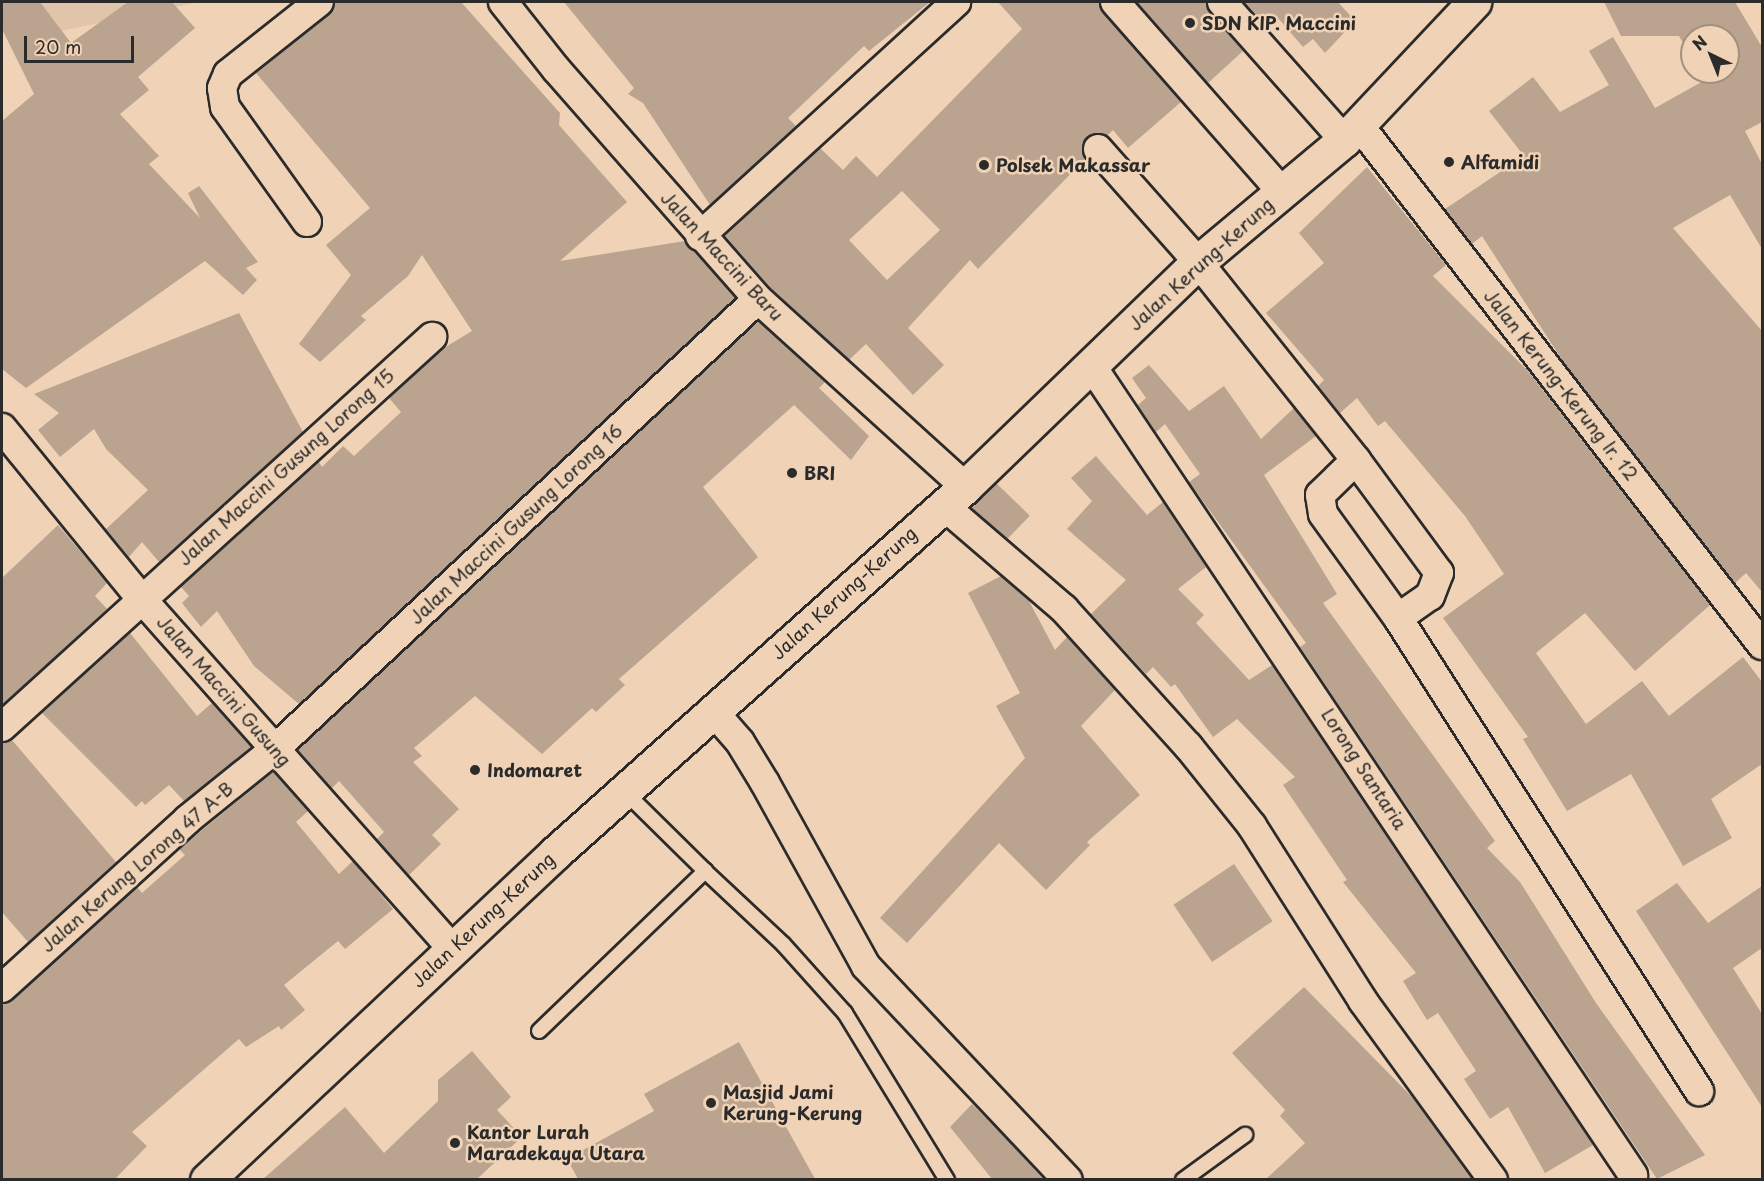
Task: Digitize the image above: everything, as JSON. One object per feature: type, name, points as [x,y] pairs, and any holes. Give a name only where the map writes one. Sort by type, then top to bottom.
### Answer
[{"type":"street","points":[[307,222],[225,107],[222,88],[228,74],[319,2]]},
{"type":"street","name":"Jalan Maccini Baru","points":[[503,2],[700,236],[1064,609],[1188,747],[1252,826],[1363,1001],[1493,1179]]},
{"type":"street","points":[[700,236],[956,2]]},
{"type":"street","points":[[1115,2],[1282,192]]},
{"type":"street","name":"Jalan Kerung-Kerung lr. 12","points":[[1222,2],[1352,133],[1762,645]]},
{"type":"street","name":"Jalan Kerung-Kerung","points":[[207,1179],[452,948],[954,496],[1198,262],[1352,133],[1474,2]]},
{"type":"street","points":[[1098,148],[1198,262],[1356,460],[1438,573],[1430,596],[1398,618]]},
{"type":"street","name":"Jalan Maccini Gusung Lorong 16","points":[[275,749],[758,298]]},
{"type":"street","name":"Jalan Maccini Gusung Lorong 15","points":[[2,727],[140,597],[432,337]]},
{"type":"street","name":"Lorong Santaria","points":[[1091,365],[1633,1175]]},
{"type":"street","name":"Jalan Maccini Gusung","points":[[2,428],[140,597],[452,948]]},
{"type":"street","points":[[1356,460],[1324,490],[1320,504],[1398,618],[1699,1091]]},
{"type":"street","points":[[713,711],[740,742],[765,783],[866,966],[1068,1179]]},
{"type":"street","name":"Jalan Kerung Lorong 47 A-B","points":[[2,988],[187,820],[275,749]]},
{"type":"lane","points":[[624,791],[783,944],[845,1013],[947,1179]]},
{"type":"lane","points":[[539,1030],[705,871]]},
{"type":"lane","points":[[1183,1179],[1245,1135]]},
{"type":"shaded area","points":[[37,2],[199,2],[56,32]]},
{"type":"building","points":[[2,2],[40,2],[71,43],[128,2],[172,2],[195,28],[138,77],[149,90],[120,114],[159,156],[149,164],[200,218],[188,193],[199,186],[258,262],[246,268],[257,280],[243,295],[205,261],[26,388],[2,369],[2,121],[34,94],[2,29]]},
{"type":"building","points":[[335,2],[461,2],[560,113],[559,125],[627,202],[560,261],[685,241],[735,298],[299,704],[254,666],[217,611],[201,627],[182,603],[189,596],[181,587],[319,462],[322,467],[343,446],[354,456],[401,412],[389,398],[444,348],[472,331],[422,255],[408,276],[361,316],[366,320],[320,362],[299,344],[351,275],[326,245],[370,208],[256,73],[329,15]]},
{"type":"building","points":[[564,2],[930,2],[869,51],[864,46],[788,118],[796,126],[710,205],[643,103],[628,94],[634,88]]},
{"type":"building","points":[[998,2],[1099,2],[1103,13],[1181,102],[1128,148],[1113,130],[1107,136],[1088,136],[1082,144],[1085,159],[978,269],[970,260],[908,328],[944,365],[913,395],[866,344],[849,360],[770,287],[725,236],[820,148],[843,170],[856,156],[877,177],[1022,29]],"holes":[[[902,191],[940,230],[887,280],[849,240]]]},
{"type":"building","name":"SDN KIP. Maccini","points":[[1137,2],[1206,2],[1210,13],[1243,51],[1208,83]]},
{"type":"building","points":[[1244,2],[1338,2],[1355,21],[1325,53],[1313,39],[1303,47],[1279,19],[1268,29]]},
{"type":"building","points":[[1604,2],[1735,2],[1762,47],[1762,122],[1745,131],[1762,164],[1762,249],[1730,195],[1673,228],[1762,331],[1762,592],[1746,573],[1735,583],[1564,363],[1482,236],[1472,244],[1445,209],[1524,156],[1489,111],[1533,77],[1560,112],[1609,85],[1589,51],[1613,37],[1655,108],[1698,84],[1740,84],[1740,24],[1680,24],[1680,38],[1621,36]]},
{"type":"building","points":[[1367,167],[1446,265],[1433,276],[1528,371],[1710,605],[1635,671],[1585,613],[1536,653],[1586,724],[1642,681],[1669,716],[1743,657],[1762,682],[1762,764],[1711,799],[1732,838],[1683,866],[1631,774],[1567,811],[1523,739],[1528,737],[1443,618],[1504,574],[1465,516],[1385,421],[1378,426],[1357,398],[1340,413],[1318,386],[1324,380],[1266,313],[1324,263],[1299,233]]},
{"type":"building","points":[[239,313],[303,432],[159,562],[142,542],[129,557],[106,529],[148,490],[106,449],[94,429],[60,457],[38,430],[59,413],[34,394]]},
{"type":"building","points":[[758,321],[825,382],[819,388],[869,436],[851,460],[794,405],[703,487],[758,557],[619,679],[625,685],[596,712],[592,708],[542,754],[475,696],[414,748],[422,756],[413,762],[459,809],[432,835],[441,844],[409,875],[377,839],[384,832],[339,781],[332,788],[298,750]]},
{"type":"building","points":[[1149,365],[1189,411],[1224,386],[1261,439],[1294,408],[1316,436],[1264,475],[1337,594],[1323,603],[1495,841],[1487,848],[1520,882],[1596,1003],[1705,1155],[1657,1179],[1300,647],[1306,643],[1189,482],[1200,474],[1165,424],[1156,432],[1138,405],[1146,398],[1132,378]]},
{"type":"building","points":[[1096,456],[1147,515],[1163,502],[1206,567],[1178,589],[1204,615],[1196,623],[1249,680],[1272,665],[1593,1145],[1545,1173],[1508,1107],[1490,1119],[1464,1079],[1476,1071],[1438,1013],[1427,1020],[1403,981],[1416,973],[1343,882],[1347,880],[1283,785],[1295,777],[1237,719],[1213,737],[1175,684],[1171,687],[1153,667],[1146,674],[1091,614],[1126,580],[1067,529],[1092,501],[1071,478]]},
{"type":"building","points":[[996,483],[1030,516],[1005,541],[972,508]]},
{"type":"building","points":[[58,525],[107,583],[95,596],[107,609],[2,705],[2,578]]},
{"type":"building","points":[[1001,576],[1029,601],[1055,650],[1067,637],[1115,690],[1081,726],[1140,795],[1087,842],[1090,845],[1046,890],[999,843],[907,943],[880,918],[1025,758],[996,706],[1020,693],[968,593]]},
{"type":"building","points":[[130,633],[197,716],[212,703],[251,747],[184,801],[169,785],[145,805],[142,801],[136,807],[42,713]]},
{"type":"building","points":[[12,740],[116,862],[28,942],[2,912],[2,743]]},
{"type":"building","points":[[273,772],[308,811],[296,822],[339,874],[353,861],[393,909],[345,949],[338,941],[284,985],[305,1010],[281,1030],[279,1026],[246,1047],[239,1039],[132,1132],[147,1146],[115,1179],[2,1179],[2,1005],[13,1000],[137,887],[142,893],[185,855],[179,849]]},
{"type":"building","points":[[1234,864],[1273,921],[1212,962],[1173,905]]},
{"type":"building","points":[[1677,883],[1708,923],[1762,886],[1762,948],[1733,968],[1762,1014],[1762,1107],[1636,911]]},
{"type":"building","points":[[1304,987],[1414,1099],[1472,1179],[1266,1179],[1305,1143],[1280,1116],[1285,1110],[1232,1053]]},
{"type":"building","name":"Masjid Jami Kerung-Kerung","points":[[739,1042],[815,1179],[578,1179],[567,1159],[654,1111],[644,1094]]},
{"type":"building","points":[[472,1051],[511,1097],[497,1110],[522,1137],[477,1179],[263,1179],[345,1107],[384,1153],[438,1101],[438,1080]]},
{"type":"building","points":[[972,1104],[1043,1179],[992,1179],[950,1127]]},
{"type":"place","name":"SDN KIP. Maccini","points":[[1190,23]]},
{"type":"place","name":"Alfamidi","points":[[1449,162]]},
{"type":"place","name":"Polsek Makassar","points":[[984,165]]},
{"type":"place","name":"BRI","points":[[792,473]]},
{"type":"place","name":"Indomaret","points":[[475,770]]},
{"type":"place","name":"Masjid Jami Kerung-Kerung","points":[[711,1103]]},
{"type":"place","name":"Kantor Lurah Maradekaya Utara","points":[[455,1143]]}]
